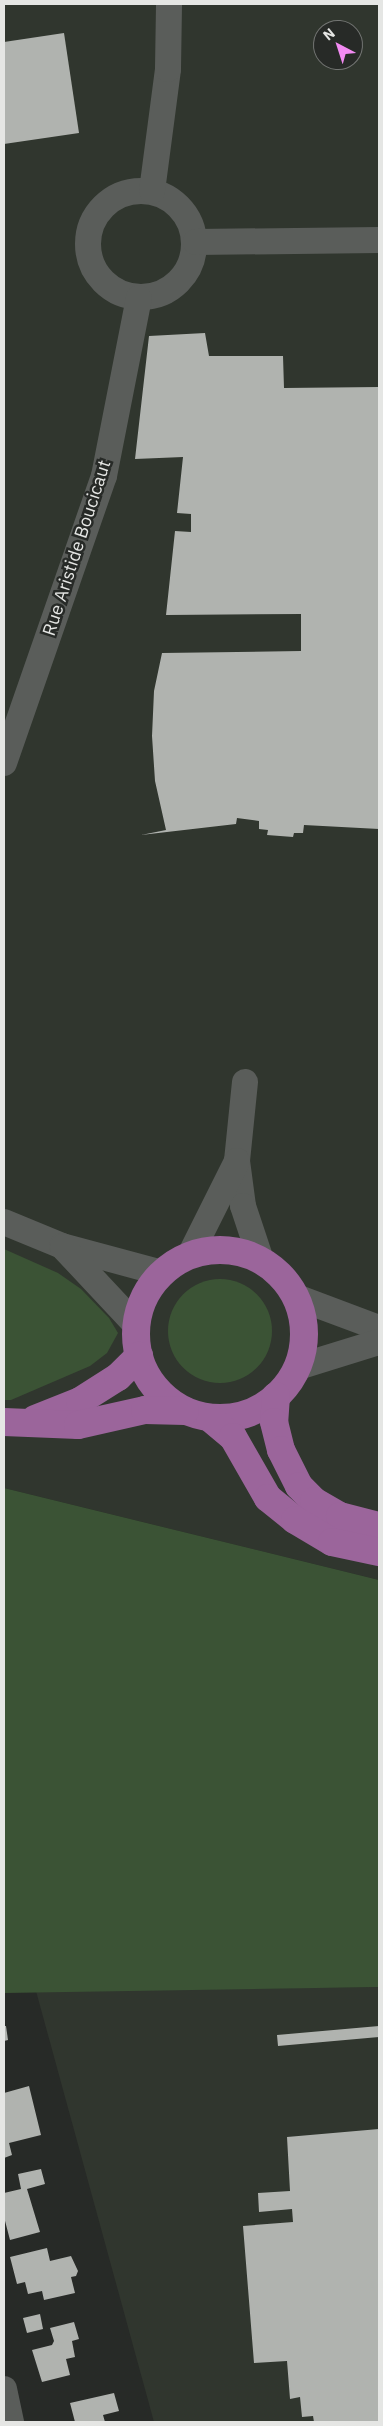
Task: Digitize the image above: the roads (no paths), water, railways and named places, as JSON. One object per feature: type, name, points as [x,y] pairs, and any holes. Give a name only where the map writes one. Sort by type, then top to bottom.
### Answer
[{"type":"main road","points":[[15,1422],[78,1424],[146,1410],[185,1411],[210,1418],[246,1414],[276,1396],[298,1367],[304,1344],[303,1320],[296,1297],[281,1276],[261,1260],[238,1252],[214,1250],[190,1256],[162,1273],[144,1297],[136,1325],[139,1356],[148,1378],[164,1397],[185,1411]]},
{"type":"main road","points":[[15,1422],[80,1401],[118,1377],[139,1356]]},
{"type":"main road","points":[[276,1396],[274,1422],[281,1450],[299,1486],[314,1501],[340,1516],[379,1526]]},
{"type":"main road","points":[[210,1418],[233,1437],[268,1498],[295,1520],[332,1542],[379,1552]]},
{"type":"street","points":[[152,191],[168,69],[169,4]]},
{"type":"street","points":[[130,191],[152,191],[170,197],[183,209],[192,225],[196,242],[191,264],[179,283],[139,298],[118,292],[100,280],[90,260],[87,238],[95,216],[110,200],[130,191]]},
{"type":"street","points":[[196,242],[379,240]]},
{"type":"street","name":"Rue Aristide Boucicaut","points":[[4,763],[104,476],[139,298]]},
{"type":"street","points":[[245,1082],[237,1161],[243,1206],[261,1260]]},
{"type":"street","points":[[190,1256],[237,1161]]},
{"type":"street","points":[[4,1222],[62,1246],[162,1273]]},
{"type":"street","points":[[62,1246],[136,1325]]},
{"type":"street","points":[[296,1297],[379,1328]]},
{"type":"street","points":[[298,1367],[379,1342]]},
{"type":"street","points":[[4,2389],[11,2422]]}]
